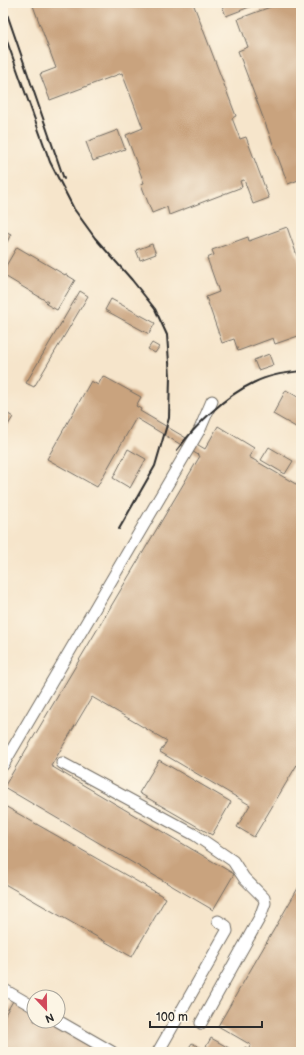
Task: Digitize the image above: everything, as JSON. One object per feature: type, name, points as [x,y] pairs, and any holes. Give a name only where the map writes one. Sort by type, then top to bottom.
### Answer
[{"type":"lane","points":[[3,765],[200,429],[212,401]]},
{"type":"lane","points":[[62,763],[195,835],[217,849],[233,861],[244,878],[264,898],[265,903],[260,917],[201,1023]]},
{"type":"lane","points":[[158,1052],[228,930],[226,926],[218,921]]},
{"type":"lane","points":[[3,989],[26,1002]]},
{"type":"lane","points":[[66,1026],[112,1052]]},
{"type":"building","points":[[32,3],[193,3],[236,116],[232,118],[240,139],[246,137],[269,198],[253,204],[244,180],[240,181],[242,187],[169,215],[167,207],[152,213],[141,184],[144,183],[126,135],[143,128],[122,73],[50,100],[40,74],[56,68]]},
{"type":"building","points":[[221,3],[260,3],[226,16]]},
{"type":"building","points":[[281,3],[301,3],[301,179],[288,184],[238,51],[248,47],[238,19]]},
{"type":"building","points":[[118,130],[125,149],[93,161],[86,142]]},
{"type":"building","points":[[287,227],[301,267],[301,335],[275,344],[273,338],[238,351],[234,339],[222,343],[206,297],[219,292],[207,258],[214,255],[212,250],[248,237],[249,241]]},
{"type":"building","points":[[3,230],[11,234],[7,242],[3,240]]},
{"type":"building","points":[[152,244],[156,254],[140,260],[136,250]]},
{"type":"building","points":[[17,247],[75,280],[57,310],[46,304],[48,302],[3,275],[3,271]]},
{"type":"building","points":[[80,291],[88,296],[34,387],[26,383]]},
{"type":"building","points":[[111,299],[155,323],[149,334],[105,310]]},
{"type":"building","points":[[152,343],[159,347],[155,353],[148,349]]},
{"type":"building","points":[[269,354],[273,365],[258,370],[254,360]]},
{"type":"building","points":[[103,376],[141,397],[136,406],[141,409],[140,411],[205,449],[218,426],[254,448],[249,457],[301,487],[301,758],[254,837],[237,827],[250,805],[160,752],[167,741],[92,697],[51,766],[234,874],[213,910],[4,787],[200,456],[136,418],[97,487],[47,459],[91,381],[98,385]]},
{"type":"building","points":[[286,390],[301,399],[301,430],[273,414]]},
{"type":"building","points":[[5,412],[13,417],[3,433],[3,415]]},
{"type":"building","points":[[269,447],[293,461],[285,474],[261,460]]},
{"type":"building","points":[[128,449],[146,459],[130,488],[113,478]]},
{"type":"building","points":[[159,760],[231,802],[212,835],[139,793]]},
{"type":"building","points":[[3,805],[166,898],[132,957],[3,883]]},
{"type":"building","points":[[301,883],[301,1052],[242,1052],[245,1047],[249,1049],[251,1045],[218,1026]]},
{"type":"building","points":[[13,1001],[26,1008],[26,1029],[61,1029],[100,1052],[9,1052],[3,1048],[3,1018]]},
{"type":"building","points":[[211,1038],[236,1052],[186,1052],[192,1043],[204,1050]]},
{"type":"railway","points":[[6,11],[64,179]]},
{"type":"railway","points":[[3,30],[50,162],[74,209],[95,238],[155,309],[167,335],[170,376],[169,418],[155,466],[119,529]]},
{"type":"railway","points":[[177,450],[202,421],[232,395],[259,380],[271,376],[301,371]]}]
